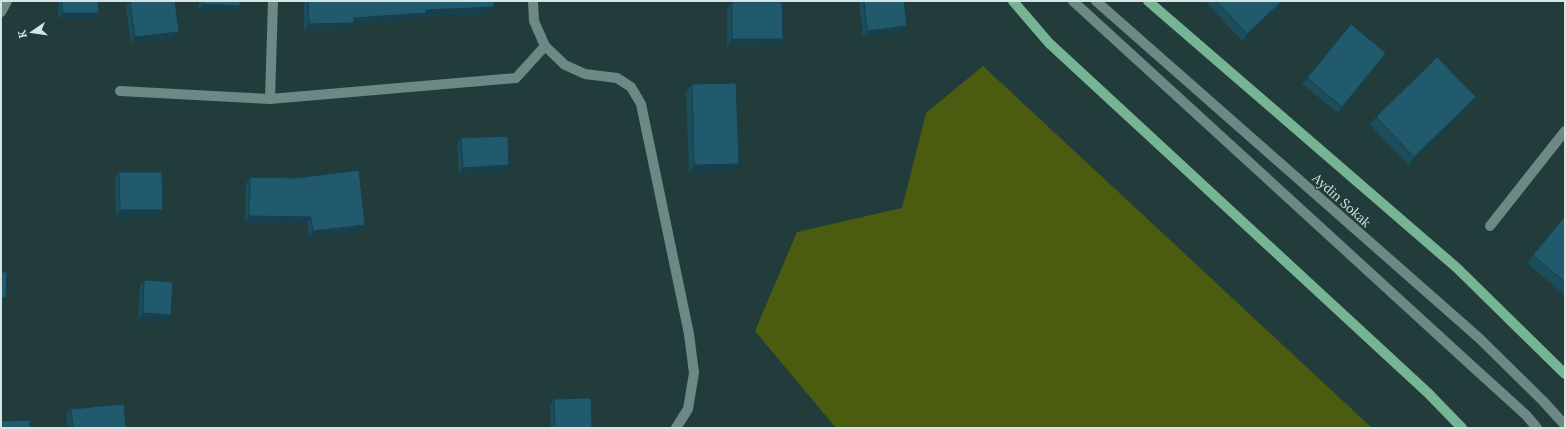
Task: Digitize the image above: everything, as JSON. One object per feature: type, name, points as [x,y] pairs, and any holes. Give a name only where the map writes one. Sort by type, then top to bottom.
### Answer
[{"type":"main road","points":[[1013,1],[1049,42],[1428,393],[1462,428]]},
{"type":"main road","points":[[1148,1],[1456,268],[1565,374]]},
{"type":"street","points":[[1,12],[7,1]]},
{"type":"street","points":[[270,99],[273,1]]},
{"type":"street","points":[[533,1],[534,21],[545,46],[565,65],[585,74],[617,78],[631,86],[641,104],[689,334],[694,373],[688,409],[676,428]]},
{"type":"street","points":[[1073,1],[1468,362],[1537,428]]},
{"type":"street","name":"Aydin Sokak","points":[[1096,1],[1479,338],[1543,400],[1565,425]]},
{"type":"street","points":[[120,91],[270,99],[516,78],[545,46]]},
{"type":"street","points":[[1490,226],[1565,131]]},
{"type":"green space","points":[[983,66],[1372,428],[836,428],[755,331],[797,232],[902,208],[926,113]]},
{"type":"building","points":[[62,1],[98,1],[99,13],[62,13]]},
{"type":"building","points":[[130,1],[175,1],[179,32],[135,37]]},
{"type":"building","points":[[203,1],[240,1],[240,6],[203,4]]},
{"type":"building","points":[[308,1],[494,1],[494,7],[426,10],[426,13],[354,18],[354,23],[309,24]]},
{"type":"building","points":[[864,1],[904,1],[907,26],[867,31]]},
{"type":"building","points":[[1216,1],[1282,1],[1247,34]]},
{"type":"building","points":[[732,2],[782,2],[783,39],[732,39]]},
{"type":"building","points":[[1351,24],[1386,53],[1342,107],[1307,78]]},
{"type":"building","points":[[1437,57],[1476,97],[1414,157],[1376,117]]},
{"type":"building","points":[[736,83],[739,164],[694,165],[692,84]]},
{"type":"building","points":[[508,136],[509,165],[463,168],[461,138]]},
{"type":"building","points":[[359,170],[365,225],[313,231],[311,217],[249,216],[250,177],[297,178]]},
{"type":"building","points":[[119,172],[162,172],[163,210],[120,210]]},
{"type":"building","points":[[1565,216],[1565,282],[1533,255]]},
{"type":"building","points":[[1,272],[7,272],[6,298],[1,298]]},
{"type":"building","points":[[144,280],[173,282],[171,315],[143,313]]},
{"type":"building","points":[[591,398],[592,428],[555,428],[554,399]]},
{"type":"building","points":[[124,404],[126,428],[73,428],[71,409]]},
{"type":"building","points":[[30,420],[30,428],[1,428],[1,421]]}]
